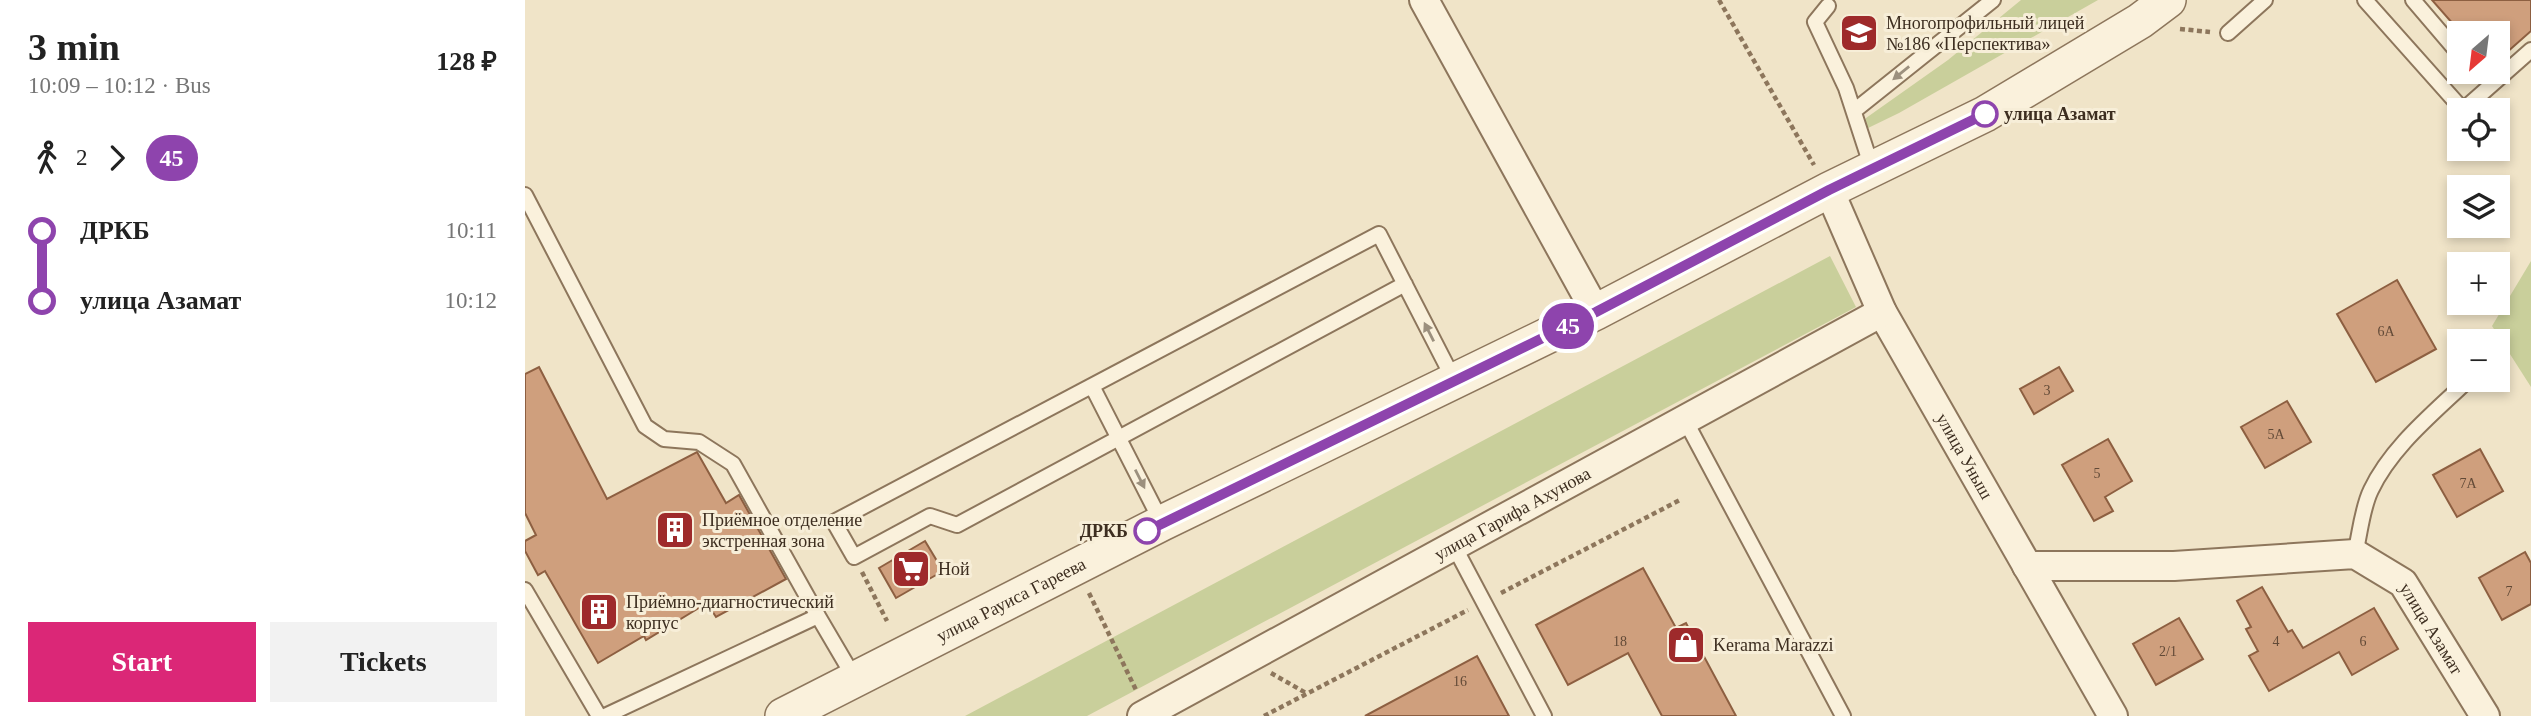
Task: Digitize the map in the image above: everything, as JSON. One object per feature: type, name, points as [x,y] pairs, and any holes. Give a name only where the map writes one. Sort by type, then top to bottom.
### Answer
[{"type":"street","points":[[1424,0],[1596,312]]},
{"type":"street","name":"улица Рауиса Гареева","points":[[783,716],[1162,523],[1596,312],[1829,190],[1985,114],[2140,21],[2168,0]]},
{"type":"street","name":"улица Уныш","points":[[1829,190],[1882,313],[2113,716]]},
{"type":"street","name":"улица Гарифа Ахунова","points":[[1136,708],[1247,659],[1882,313]]},
{"type":"street","points":[[2027,566],[2174,566],[2355,554]]},
{"type":"street","name":"улица Азамат","points":[[2355,554],[2403,583],[2485,716]]},
{"type":"lane","points":[[1854,111],[1993,0]]},
{"type":"lane","points":[[2228,33],[2266,0]]},
{"type":"lane","points":[[2365,0],[2463,110],[2531,50]]},
{"type":"lane","points":[[2413,0],[2447,40]]},
{"type":"lane","points":[[1830,2],[1815,22],[1846,88],[1872,169]]},
{"type":"lane","points":[[525,195],[645,426],[664,439],[699,442],[733,464],[855,679]]},
{"type":"lane","points":[[1405,284],[957,525],[930,516],[854,557],[834,522],[1379,234],[1405,284],[1454,380]]},
{"type":"lane","points":[[1092,386],[1162,523]]},
{"type":"lane","points":[[2355,554],[2370,491],[2394,456],[2456,392]]},
{"type":"lane","points":[[1685,420],[1843,716]]},
{"type":"lane","points":[[1454,546],[1544,716]]},
{"type":"lane","points":[[525,590],[599,716]]},
{"type":"lane","points":[[605,716],[818,616]]},
{"type":"path","points":[[1719,0],[1829,190]]},
{"type":"path","points":[[854,557],[887,621]]},
{"type":"path","points":[[1076,567],[1138,695],[1136,708]]},
{"type":"path","points":[[1247,659],[1307,694]]},
{"type":"green space","points":[[2021,0],[2098,0],[1866,129],[1866,118],[1948,60]]},
{"type":"green space","points":[[1830,256],[1856,307],[1087,716],[965,716]]},
{"type":"green space","points":[[2531,261],[2531,387],[2510,354],[2510,329],[2494,329],[2492,326],[2499,315],[2510,315],[2510,296]]},
{"type":"building","points":[[2432,0],[2531,0],[2531,31],[2510,50],[2510,21],[2450,21]]},
{"type":"building","points":[[2397,280],[2436,349],[2376,382],[2337,314]]},
{"type":"building","points":[[539,367],[607,499],[697,452],[726,503],[739,495],[786,579],[716,617],[707,603],[646,640],[644,636],[598,663],[545,571],[538,575],[525,551],[525,541],[536,535],[525,513],[525,374]]},
{"type":"building","points":[[2059,367],[2073,391],[2034,414],[2020,389]]},
{"type":"building","points":[[2287,401],[2311,442],[2265,468],[2241,427]]},
{"type":"building","points":[[2108,439],[2132,481],[2105,497],[2113,511],[2094,521],[2062,465]]},
{"type":"building","points":[[2480,449],[2503,491],[2457,517],[2433,475]]},
{"type":"building","points":[[925,541],[943,571],[896,598],[879,568]]},
{"type":"building","points":[[2525,552],[2531,563],[2531,604],[2502,620],[2479,578]]},
{"type":"building","points":[[1643,568],[1676,628],[1686,623],[1736,716],[1662,716],[1628,653],[1568,685],[1536,625]]},
{"type":"building","points":[[2262,587],[2288,632],[2292,630],[2303,648],[2374,608],[2398,649],[2352,675],[2339,652],[2269,691],[2249,656],[2258,651],[2246,629],[2251,627],[2237,601]]},
{"type":"building","points":[[2179,618],[2203,659],[2156,685],[2133,644]]},
{"type":"building","points":[[1477,656],[1509,716],[1365,716]]},
{"type":"bus line","name":"45","points":[[1147,531],[1596,312],[1829,190],[1985,114]]},
{"type":"place","name":"Многопрофильный лицей №186 «Перспектива»","points":[[1859,33]]},
{"type":"place","name":"улица Азамат","points":[[1985,114]]},
{"type":"place","name":"Приёмное отделение экстренная зона","points":[[675,530]]},
{"type":"place","name":"ДРКБ","points":[[1147,531]]},
{"type":"place","name":"Ной","points":[[911,569]]},
{"type":"place","name":"Приёмно-диагностический корпус","points":[[599,612]]},
{"type":"place","name":"Kerama Marazzi","points":[[1686,645]]}]
